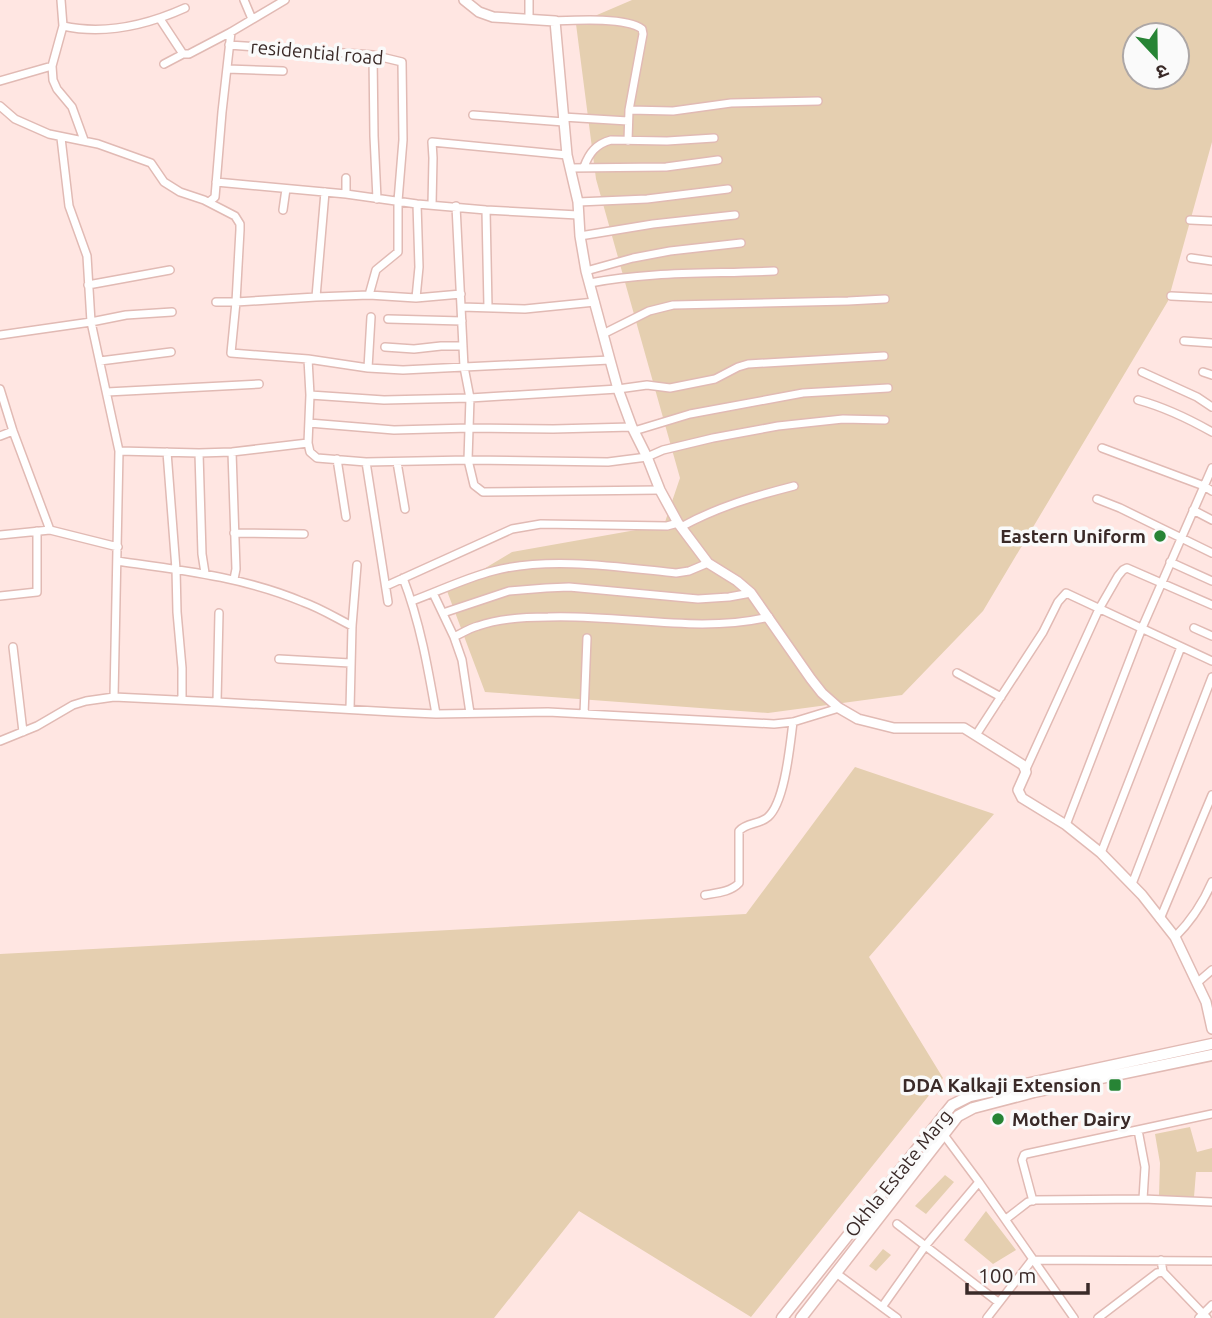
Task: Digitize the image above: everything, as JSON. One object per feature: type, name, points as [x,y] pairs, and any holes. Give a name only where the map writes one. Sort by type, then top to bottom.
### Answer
[{"type":"main road","name":"Okhla Estate Marg","points":[[782,1318],[952,1105],[970,1096],[1212,1044]]},
{"type":"main road","name":"Okhla Estate Marg","points":[[801,1318],[958,1116],[973,1108],[1034,1092],[1212,1055]]},
{"type":"street","points":[[61,0],[62,26],[51,66],[53,80],[72,107],[84,140]]},
{"type":"street","points":[[244,0],[252,19]]},
{"type":"street","points":[[164,64],[183,54],[189,54],[285,0]]},
{"type":"street","points":[[464,0],[487,15],[555,22],[606,21],[630,24],[642,29],[629,110],[628,141]]},
{"type":"street","points":[[529,0],[529,19]]},
{"type":"street","points":[[62,26],[112,28],[160,19],[185,8]]},
{"type":"street","points":[[160,19],[183,54]]},
{"type":"street","points":[[555,22],[567,155],[578,202],[586,271],[618,389],[660,490],[680,525],[708,563],[751,593],[817,686],[839,708],[858,719],[894,728],[964,728],[1026,769]]},
{"type":"street","points":[[209,202],[215,197],[230,32]]},
{"type":"street","name":"residential road","points":[[229,45],[373,55],[399,60],[403,64],[398,201]]},
{"type":"street","points":[[373,55],[377,199]]},
{"type":"street","points":[[0,81],[51,66]]},
{"type":"street","points":[[227,69],[283,71]]},
{"type":"street","points":[[629,110],[673,111],[731,103],[818,101]]},
{"type":"street","points":[[0,106],[15,119],[49,134],[84,140],[151,163],[164,182],[180,192],[209,202],[235,216],[240,224],[231,353],[403,370],[610,360]]},
{"type":"street","points":[[472,115],[628,121]]},
{"type":"street","points":[[61,138],[69,206],[88,256],[91,322],[119,450],[114,697]]},
{"type":"street","points":[[584,167],[588,156],[598,145],[611,140],[714,138]]},
{"type":"street","points":[[432,205],[432,142],[567,155]]},
{"type":"street","points":[[570,168],[666,167],[718,160]]},
{"type":"street","points":[[346,178],[346,194]]},
{"type":"street","points":[[216,182],[346,194],[417,204],[578,215]]},
{"type":"street","points":[[283,210],[286,189]]},
{"type":"street","points":[[578,202],[647,199],[728,189]]},
{"type":"street","points":[[316,297],[325,192]]},
{"type":"street","points":[[369,295],[376,270],[398,253],[398,201]]},
{"type":"street","points":[[416,298],[419,267],[417,204]]},
{"type":"street","points":[[456,206],[464,367],[470,398],[468,460],[474,485],[483,492],[660,490]]},
{"type":"street","points":[[485,210],[488,307]]},
{"type":"street","points":[[580,236],[735,215]]},
{"type":"street","points":[[1190,220],[1212,221]]},
{"type":"street","points":[[586,271],[670,251],[741,243]]},
{"type":"street","points":[[1191,258],[1212,261]]},
{"type":"street","points":[[88,285],[170,270]]},
{"type":"street","points":[[590,283],[646,275],[774,271]]},
{"type":"street","points":[[215,302],[369,295],[416,298],[460,294]]},
{"type":"street","points":[[1171,296],[1212,298]]},
{"type":"street","points":[[603,334],[649,310],[673,305],[885,299]]},
{"type":"street","points":[[461,307],[525,309],[595,302]]},
{"type":"street","points":[[0,335],[126,315],[172,312]]},
{"type":"street","points":[[368,368],[371,317]]},
{"type":"street","points":[[388,318],[462,321]]},
{"type":"street","points":[[1184,341],[1212,343]]},
{"type":"street","points":[[385,347],[414,349],[463,346]]},
{"type":"street","points":[[100,361],[171,352]]},
{"type":"street","points":[[310,396],[384,400],[470,398],[618,389],[640,385],[670,388],[715,379],[748,365],[884,356]]},
{"type":"street","points":[[308,359],[309,443],[310,453],[317,458],[366,462],[608,462],[647,457],[663,450],[713,438],[778,426],[834,420],[885,420]]},
{"type":"street","points":[[1142,372],[1197,397],[1212,407]]},
{"type":"street","points":[[1203,372],[1212,375]]},
{"type":"street","points":[[107,393],[259,384]]},
{"type":"street","points":[[309,424],[394,430],[633,429],[690,414],[803,393],[888,388]]},
{"type":"street","points":[[0,389],[50,530]]},
{"type":"street","points":[[1138,400],[1180,415],[1212,432]]},
{"type":"street","points":[[0,436],[13,431]]},
{"type":"street","points":[[119,450],[232,452],[309,443]]},
{"type":"street","points":[[1102,449],[1212,491]]},
{"type":"street","points":[[167,452],[182,700]]},
{"type":"street","points":[[232,452],[236,569],[234,579]]},
{"type":"street","points":[[199,453],[205,573]]},
{"type":"street","points":[[337,459],[346,517]]},
{"type":"street","points":[[397,461],[405,509]]},
{"type":"street","points":[[366,462],[388,602]]},
{"type":"street","points":[[1066,825],[1142,628],[1212,468]]},
{"type":"street","points":[[386,586],[493,537],[525,526],[680,525],[735,502],[794,486]]},
{"type":"street","points":[[1097,499],[1212,553]]},
{"type":"street","points":[[1193,510],[1212,520]]},
{"type":"street","points":[[0,535],[50,530],[118,547]]},
{"type":"street","points":[[0,596],[37,593],[37,531]]},
{"type":"street","points":[[234,533],[304,534]]},
{"type":"street","points":[[117,561],[234,579],[302,601],[352,626]]},
{"type":"street","points":[[1170,562],[1212,581]]},
{"type":"street","points":[[412,601],[493,571],[527,565],[588,564],[676,573],[708,563]]},
{"type":"street","points":[[350,709],[352,626],[358,565]]},
{"type":"street","points":[[1212,605],[1127,568],[1123,570],[1099,609],[1018,789],[1022,798],[1066,825],[1101,852],[1132,884],[1175,937],[1198,982],[1212,1029]]},
{"type":"street","points":[[403,578],[424,645],[436,714]]},
{"type":"street","points":[[443,613],[509,591],[546,588],[569,587],[698,599],[751,593]]},
{"type":"street","points":[[433,593],[462,660],[470,713]]},
{"type":"street","points":[[976,735],[1043,632],[1052,611],[1066,593],[1212,661]]},
{"type":"street","points":[[216,702],[219,612]]},
{"type":"street","points":[[454,637],[478,626],[529,617],[711,624],[769,617]]},
{"type":"street","points":[[1194,628],[1212,636]]},
{"type":"street","points":[[584,714],[587,638]]},
{"type":"street","points":[[13,647],[23,732]]},
{"type":"street","points":[[1101,852],[1181,647]]},
{"type":"street","points":[[279,659],[351,663]]},
{"type":"street","points":[[957,673],[1001,697]]},
{"type":"street","points":[[1132,884],[1212,677]]},
{"type":"street","points":[[0,741],[37,726],[73,705],[114,697],[436,714],[548,712],[774,724],[793,722],[839,708]]},
{"type":"street","points":[[705,895],[737,887],[739,831],[748,824],[763,820],[773,811],[785,773],[793,722]]},
{"type":"street","points":[[1160,919],[1212,795]]},
{"type":"street","points":[[1175,937],[1194,916],[1212,882]]},
{"type":"street","points":[[1198,982],[1212,970]]},
{"type":"street","points":[[1033,1200],[1022,1160],[1024,1155],[1212,1114]]},
{"type":"street","points":[[935,1127],[944,1135],[1006,1219],[1074,1318]]},
{"type":"street","points":[[1138,1130],[1145,1167],[1143,1199]]},
{"type":"street","points":[[882,1307],[926,1245],[979,1182]]},
{"type":"street","points":[[1006,1219],[1033,1200],[1143,1199],[1212,1202]]},
{"type":"street","points":[[897,1224],[999,1302]]},
{"type":"street","points":[[1032,1260],[1212,1261]]},
{"type":"street","points":[[987,1318],[1032,1260]]},
{"type":"street","points":[[1161,1260],[1163,1272],[1203,1317],[1212,1305]]},
{"type":"street","points":[[1098,1318],[1157,1273],[1163,1272]]},
{"type":"street","points":[[836,1273],[897,1318]]},
{"type":"shaded area","points":[[632,0],[1212,0],[1212,142],[1168,301],[983,611],[902,695],[768,713],[485,692],[447,591],[512,552],[664,525],[680,478],[596,179],[576,24]]},
{"type":"shaded area","points":[[855,767],[994,814],[869,957],[943,1078],[751,1317],[579,1211],[494,1318],[0,1318],[0,954],[746,914]]},
{"type":"shaded area","points":[[1190,1127],[1197,1152],[1212,1148],[1212,1172],[1196,1172],[1194,1197],[1159,1196],[1160,1163],[1155,1134]]},
{"type":"shaded area","points":[[945,1175],[954,1182],[926,1214],[915,1206]]},
{"type":"shaded area","points":[[986,1211],[1016,1250],[993,1264],[964,1240]]},
{"type":"shaded area","points":[[883,1249],[891,1255],[876,1271],[869,1266]]},
{"type":"place","name":"Eastern Uniform","points":[[1160,536]]},
{"type":"place","name":"DDA Kalkaji Extension","points":[[1115,1085]]},
{"type":"place","name":"Mother Dairy","points":[[998,1119]]}]
